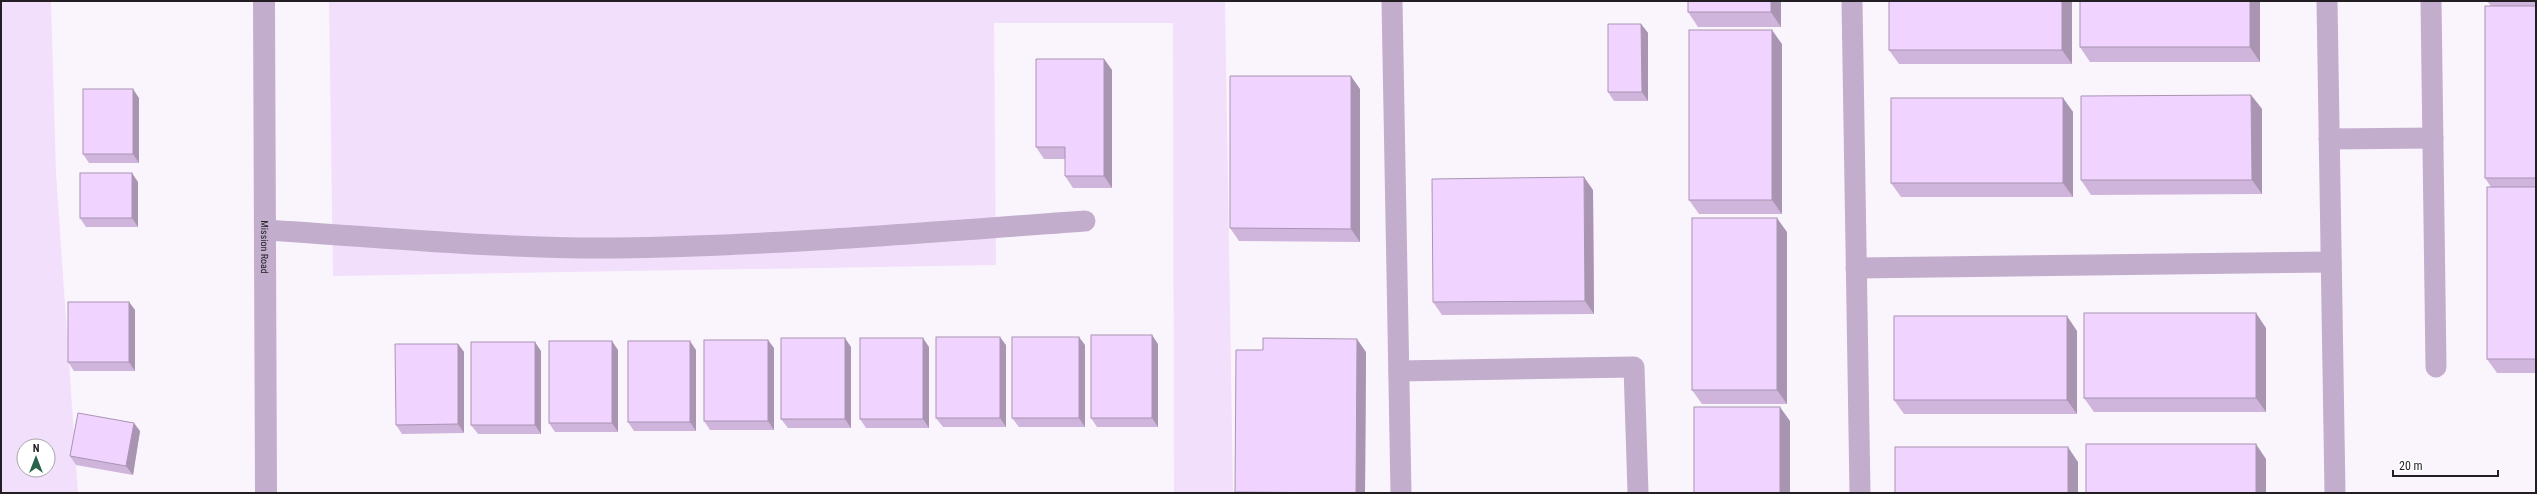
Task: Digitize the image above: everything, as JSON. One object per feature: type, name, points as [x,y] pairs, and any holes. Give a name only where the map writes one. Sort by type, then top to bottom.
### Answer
[{"type":"street","name":"Mission Road","points":[[264,1],[266,493]]},
{"type":"lane","points":[[1392,1],[1401,493]]},
{"type":"lane","points":[[1852,1],[1860,493]]},
{"type":"lane","points":[[2327,1],[2335,493]]},
{"type":"lane","points":[[2431,1],[2436,367]]},
{"type":"lane","points":[[2329,139],[2433,138]]},
{"type":"lane","points":[[265,230],[525,246],[615,248],[856,237],[1085,221]]},
{"type":"lane","points":[[1856,268],[2331,262]]},
{"type":"lane","points":[[1399,371],[1634,367],[1638,493]]},
{"type":"shaded area","points":[[1,1],[51,1],[56,174],[78,493],[1,493]]},
{"type":"shaded area","points":[[329,1],[1225,1],[1233,493],[1174,493],[1173,23],[994,23],[996,265],[333,276]]},
{"type":"building","points":[[1688,1],[1771,1],[1771,12],[1688,12]]},
{"type":"building","points":[[1889,1],[2062,1],[2062,50],[1889,50]]},
{"type":"building","points":[[2080,1],[2250,1],[2250,47],[2080,47]]},
{"type":"building","points":[[2485,6],[2536,6],[2536,178],[2485,178]]},
{"type":"building","points":[[1608,24],[1641,24],[1642,92],[1608,92]]},
{"type":"building","points":[[1689,30],[1772,30],[1772,200],[1689,200]]},
{"type":"building","points":[[1036,59],[1104,59],[1104,176],[1065,176],[1065,147],[1036,147]]},
{"type":"building","points":[[1230,76],[1351,76],[1351,229],[1230,228]]},
{"type":"building","points":[[83,89],[133,89],[133,154],[83,154]]},
{"type":"building","points":[[2251,95],[2252,180],[2081,180],[2081,96]]},
{"type":"building","points":[[1891,98],[2063,98],[2063,183],[1891,183]]},
{"type":"building","points":[[80,173],[132,173],[132,218],[80,218]]},
{"type":"building","points":[[1584,177],[1585,301],[1433,302],[1432,179]]},
{"type":"building","points":[[2487,187],[2536,187],[2536,359],[2487,359]]},
{"type":"building","points":[[1692,218],[1777,218],[1777,390],[1692,390]]},
{"type":"building","points":[[68,302],[129,302],[129,362],[68,362]]},
{"type":"building","points":[[2084,313],[2256,313],[2256,398],[2084,398]]},
{"type":"building","points":[[1894,316],[2067,316],[2067,400],[1894,400]]},
{"type":"building","points":[[1091,335],[1152,335],[1152,418],[1091,418]]},
{"type":"building","points":[[936,337],[1000,337],[1000,418],[936,418]]},
{"type":"building","points":[[1012,337],[1079,337],[1079,418],[1012,418]]},
{"type":"building","points":[[781,338],[845,338],[845,419],[781,419]]},
{"type":"building","points":[[860,338],[923,338],[923,419],[860,419]]},
{"type":"building","points":[[1263,338],[1357,339],[1356,493],[1235,492],[1236,350],[1263,350]]},
{"type":"building","points":[[704,340],[768,340],[768,421],[704,421]]},
{"type":"building","points":[[549,341],[612,341],[612,423],[549,423]]},
{"type":"building","points":[[628,341],[690,341],[690,422],[628,422]]},
{"type":"building","points":[[471,342],[535,342],[535,425],[471,425]]},
{"type":"building","points":[[395,344],[458,344],[458,424],[396,425]]},
{"type":"building","points":[[1694,407],[1780,407],[1780,493],[1694,493]]},
{"type":"building","points":[[78,413],[134,423],[126,466],[70,456]]},
{"type":"building","points":[[2086,444],[2256,444],[2256,493],[2086,493]]},
{"type":"building","points":[[1895,447],[2068,447],[2068,493],[1895,493]]}]
